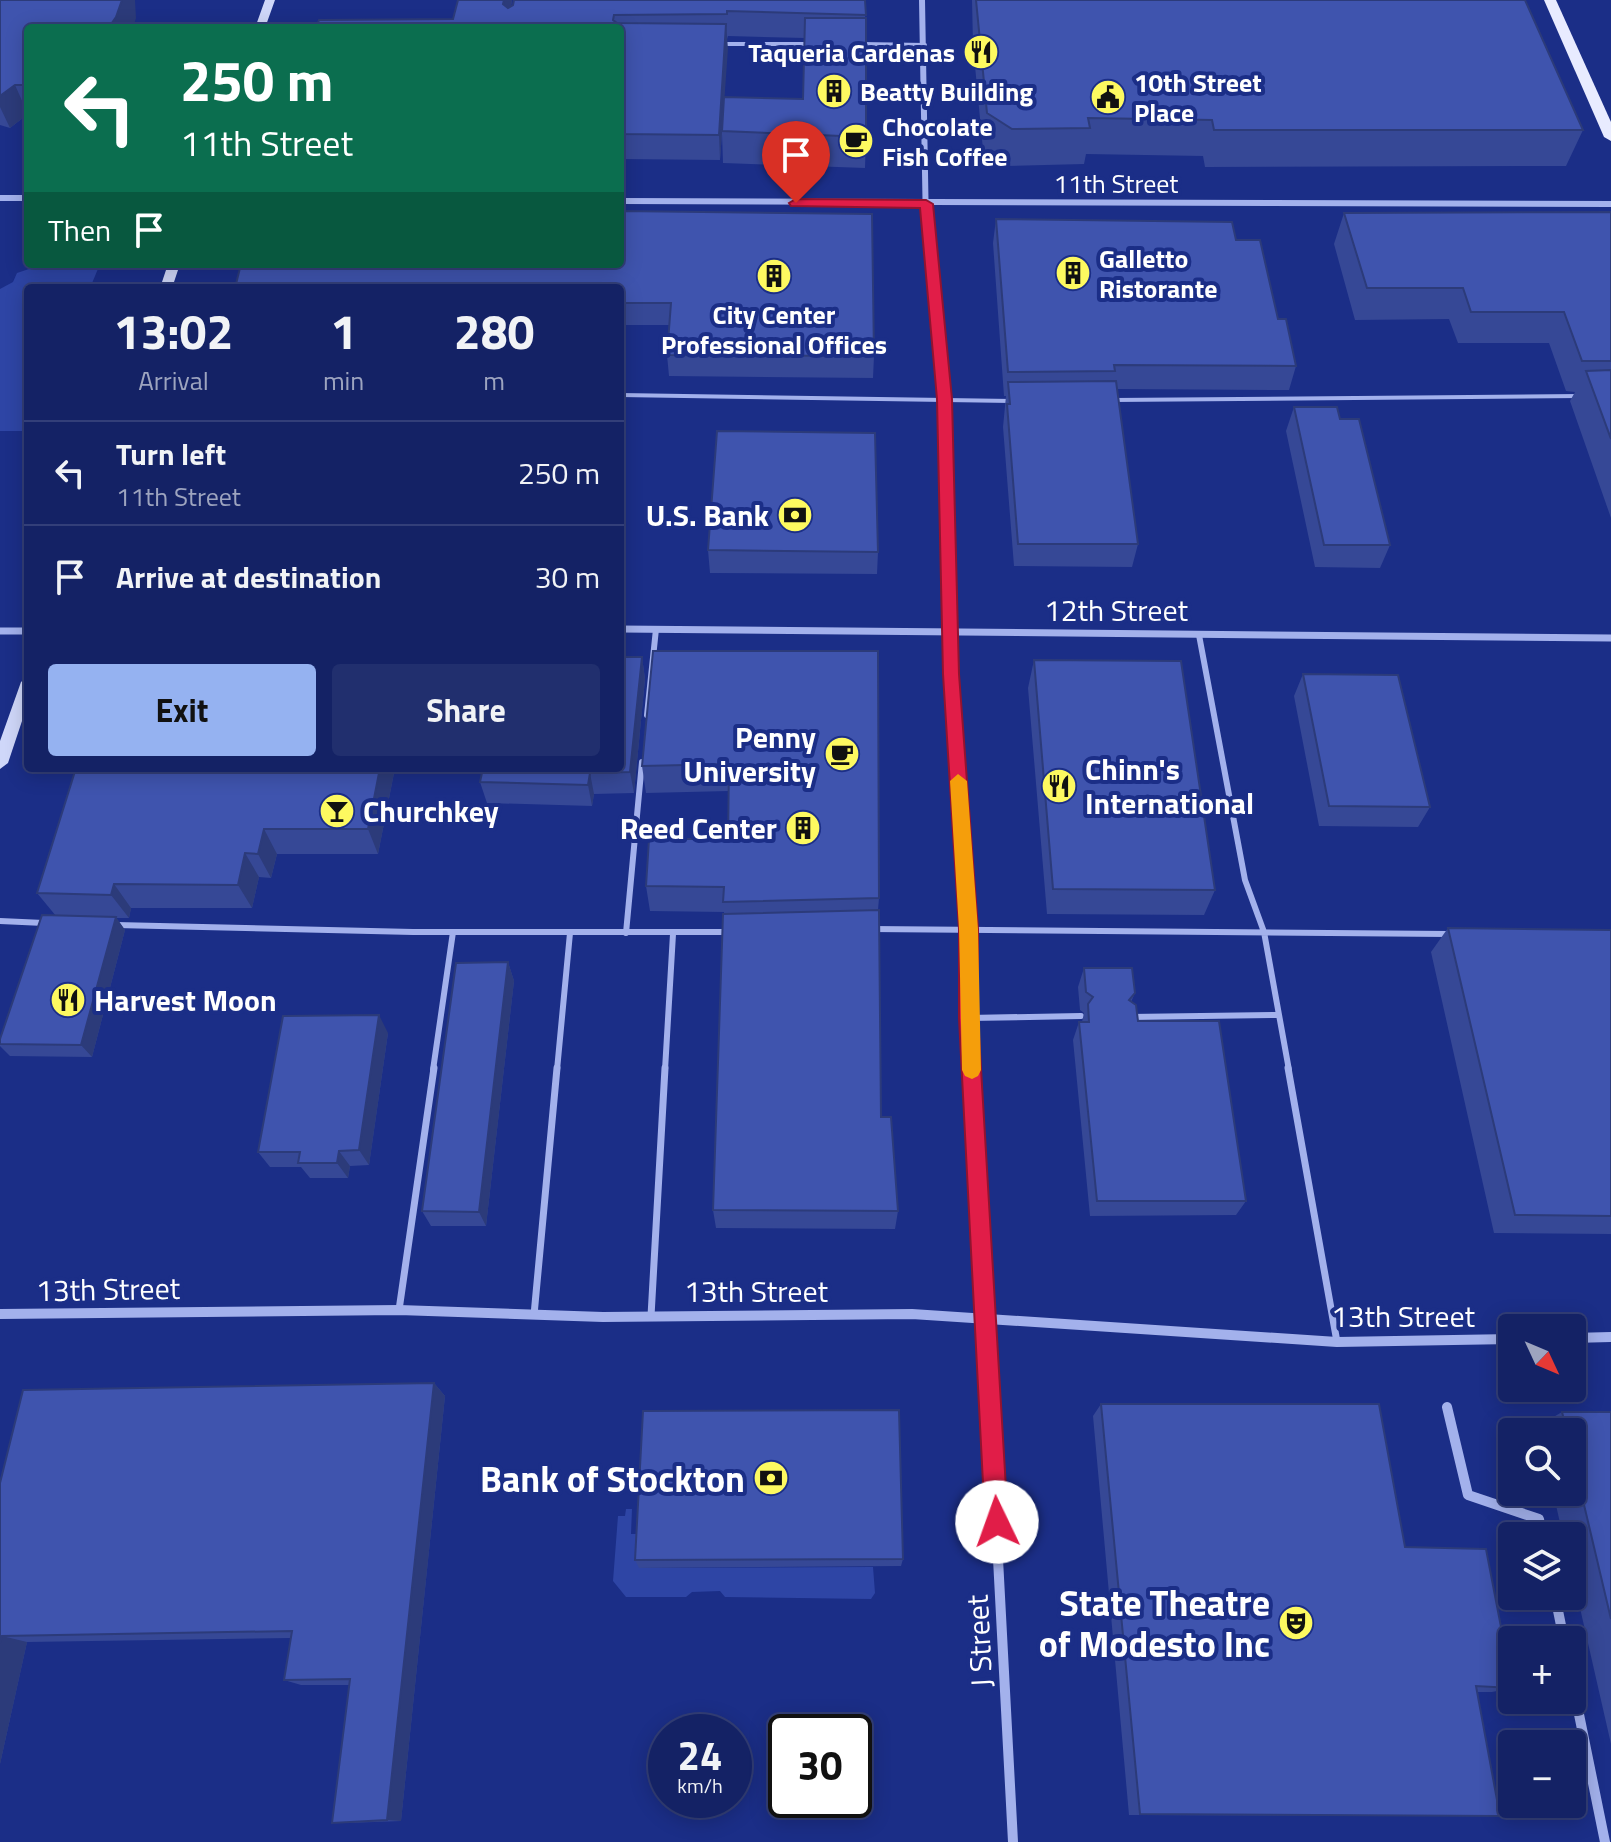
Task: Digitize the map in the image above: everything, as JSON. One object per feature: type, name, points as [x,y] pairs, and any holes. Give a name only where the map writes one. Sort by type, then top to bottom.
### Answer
[{"type":"main road","points":[[1550,0],[1611,137]]},
{"type":"street","points":[[261,24],[270,0]]},
{"type":"street","name":"J Street","points":[[922,0],[926,204],[944,399],[950,633],[969,929],[969,1018],[1013,1842]]},
{"type":"street","points":[[0,198],[24,198]]},
{"type":"street","name":"11th Street","points":[[624,201],[1611,204]]},
{"type":"street","name":"12th Street","points":[[624,629],[1611,638]]},
{"type":"street","points":[[0,631],[24,631]]},
{"type":"street","points":[[0,763],[24,694]]},
{"type":"street","name":"13th Street","points":[[0,1314],[399,1310],[651,1316],[912,1314],[1337,1342],[1498,1339]]},
{"type":"street","points":[[1586,1338],[1611,1337]]},
{"type":"street","points":[[1447,1407],[1468,1495],[1539,1519],[1540,1522]]},
{"type":"street","points":[[1579,1714],[1605,1842]]},
{"type":"lane","points":[[713,43],[818,44]]},
{"type":"lane","points":[[847,44],[925,45]]},
{"type":"lane","points":[[624,395],[1020,401]]},
{"type":"lane","points":[[1099,401],[1596,396]]},
{"type":"lane","points":[[647,718],[656,629]]},
{"type":"lane","points":[[1199,635],[1245,880],[1264,932],[1337,1342]]},
{"type":"lane","points":[[626,933],[644,749]]},
{"type":"lane","points":[[0,921],[53,923]]},
{"type":"lane","points":[[113,925],[453,932],[736,932]]},
{"type":"lane","points":[[863,929],[1451,934]]},
{"type":"lane","points":[[399,1310],[453,932]]},
{"type":"lane","points":[[534,1315],[570,933]]},
{"type":"lane","points":[[651,1316],[673,934]]},
{"type":"lane","points":[[1128,1017],[1279,1015]]},
{"type":"lane","points":[[969,1018],[1081,1016]]},
{"type":"shaded area","points":[[32,268],[98,268],[92,284],[24,284],[24,431],[0,431],[0,289],[13,282],[17,273]]},
{"type":"shaded area","points":[[626,1509],[632,1509],[631,1534],[641,1534],[640,1568],[873,1567],[875,1593],[871,1599],[725,1597],[720,1591],[692,1592],[686,1597],[626,1597],[613,1581],[618,1516],[625,1516]]},
{"type":"building","points":[[0,0],[122,0],[111,24],[24,24],[24,85],[15,85],[0,96]]},
{"type":"building","points":[[458,0],[504,0],[503,4],[508,8],[514,0],[865,0],[866,15],[727,11],[727,14],[614,15],[613,20],[617,23],[726,24],[719,135],[624,134],[624,24],[318,24],[319,20],[453,19]]},
{"type":"building","points":[[976,0],[1525,0],[1583,130],[1214,130],[1212,120],[1088,118],[1090,128],[1012,129],[987,113]]},
{"type":"building","points":[[805,18],[866,18],[866,137],[722,131],[724,97],[803,99]]},
{"type":"building","points":[[624,211],[872,214],[874,356],[667,355],[671,303],[624,303],[624,284],[236,284],[240,268],[624,268]]},
{"type":"building","points":[[1611,212],[1611,361],[1582,361],[1564,312],[1471,312],[1463,288],[1367,288],[1344,213]]},
{"type":"building","points":[[996,219],[1232,222],[1236,240],[1260,240],[1278,319],[1286,319],[1296,366],[1114,365],[1115,371],[1008,372]]},
{"type":"building","points":[[1611,370],[1611,439],[1586,371]]},
{"type":"building","points":[[1116,381],[1138,544],[1018,544],[1008,382]]},
{"type":"building","points":[[1294,407],[1337,407],[1340,419],[1359,419],[1390,545],[1324,545]]},
{"type":"building","name":"U.S. Bank","points":[[717,431],[875,433],[878,552],[708,550]]},
{"type":"building","name":"Reed Center","points":[[653,651],[878,651],[879,898],[723,902],[724,887],[646,886],[649,839],[728,839],[729,764],[642,766]]},
{"type":"building","points":[[624,657],[642,657],[630,772],[590,773],[588,785],[480,782],[482,772],[624,772]]},
{"type":"building","points":[[1034,660],[1181,661],[1215,890],[1053,889]]},
{"type":"building","points":[[1303,674],[1398,675],[1430,807],[1329,806]]},
{"type":"building","points":[[75,772],[379,772],[368,829],[264,829],[258,854],[245,853],[238,885],[114,884],[111,895],[37,893]]},
{"type":"building","points":[[879,910],[881,1117],[891,1117],[898,1211],[713,1210],[723,914]]},
{"type":"building","name":"Harvest Moon","points":[[42,915],[116,917],[81,1045],[0,1044]]},
{"type":"building","points":[[1448,928],[1611,930],[1611,1216],[1515,1215]]},
{"type":"building","points":[[508,962],[479,1212],[422,1211],[456,963]]},
{"type":"building","points":[[1084,968],[1132,968],[1135,993],[1129,1000],[1136,1005],[1138,1021],[1219,1021],[1246,1201],[1097,1201],[1079,1022],[1089,1022],[1088,1004],[1093,997],[1086,992]]},
{"type":"building","points":[[379,1015],[359,1150],[339,1151],[337,1163],[298,1163],[300,1152],[258,1152],[283,1016]]},
{"type":"building","points":[[434,1383],[387,1820],[332,1823],[350,1679],[284,1680],[292,1631],[2,1636],[0,1643],[0,1483],[23,1390]]},
{"type":"building","points":[[1101,1404],[1379,1404],[1405,1547],[1486,1549],[1501,1626],[1498,1626],[1498,1687],[1476,1686],[1498,1816],[1140,1814]]},
{"type":"building","name":"Bank of Stockton","points":[[899,1410],[903,1559],[635,1560],[643,1411]]},
{"type":"building","points":[[1562,1412],[1611,1412],[1611,1619],[1584,1506],[1586,1418],[1564,1418]]},
{"type":"slow traffic","points":[[958,781],[969,929],[972,1070]]},
{"type":"place","name":"Taqueria Cardenas","points":[[981,52]]},
{"type":"place","name":"Beatty Building","points":[[834,91]]},
{"type":"place","name":"10th Street Place","points":[[1108,97]]},
{"type":"place","name":"Chocolate Fish Coffee","points":[[856,141]]},
{"type":"place","name":"Galletto Ristorante","points":[[1073,273]]},
{"type":"place","name":"City Center Professional Offices","points":[[774,276]]},
{"type":"place","name":"U.S. Bank","points":[[795,515]]},
{"type":"place","name":"Penny University","points":[[842,754]]},
{"type":"place","name":"Chinn's International","points":[[1059,786]]},
{"type":"place","name":"Churchkey","points":[[337,811]]},
{"type":"place","name":"Reed Center","points":[[803,828]]},
{"type":"place","name":"Harvest Moon","points":[[68,1000]]},
{"type":"place","name":"Bank of Stockton","points":[[771,1478]]},
{"type":"place","name":"State Theatre of Modesto Inc","points":[[1296,1623]]},
{"type":"route","points":[[796,203],[926,204],[944,399],[947,593],[969,929],[969,1018],[997,1522]]}]
